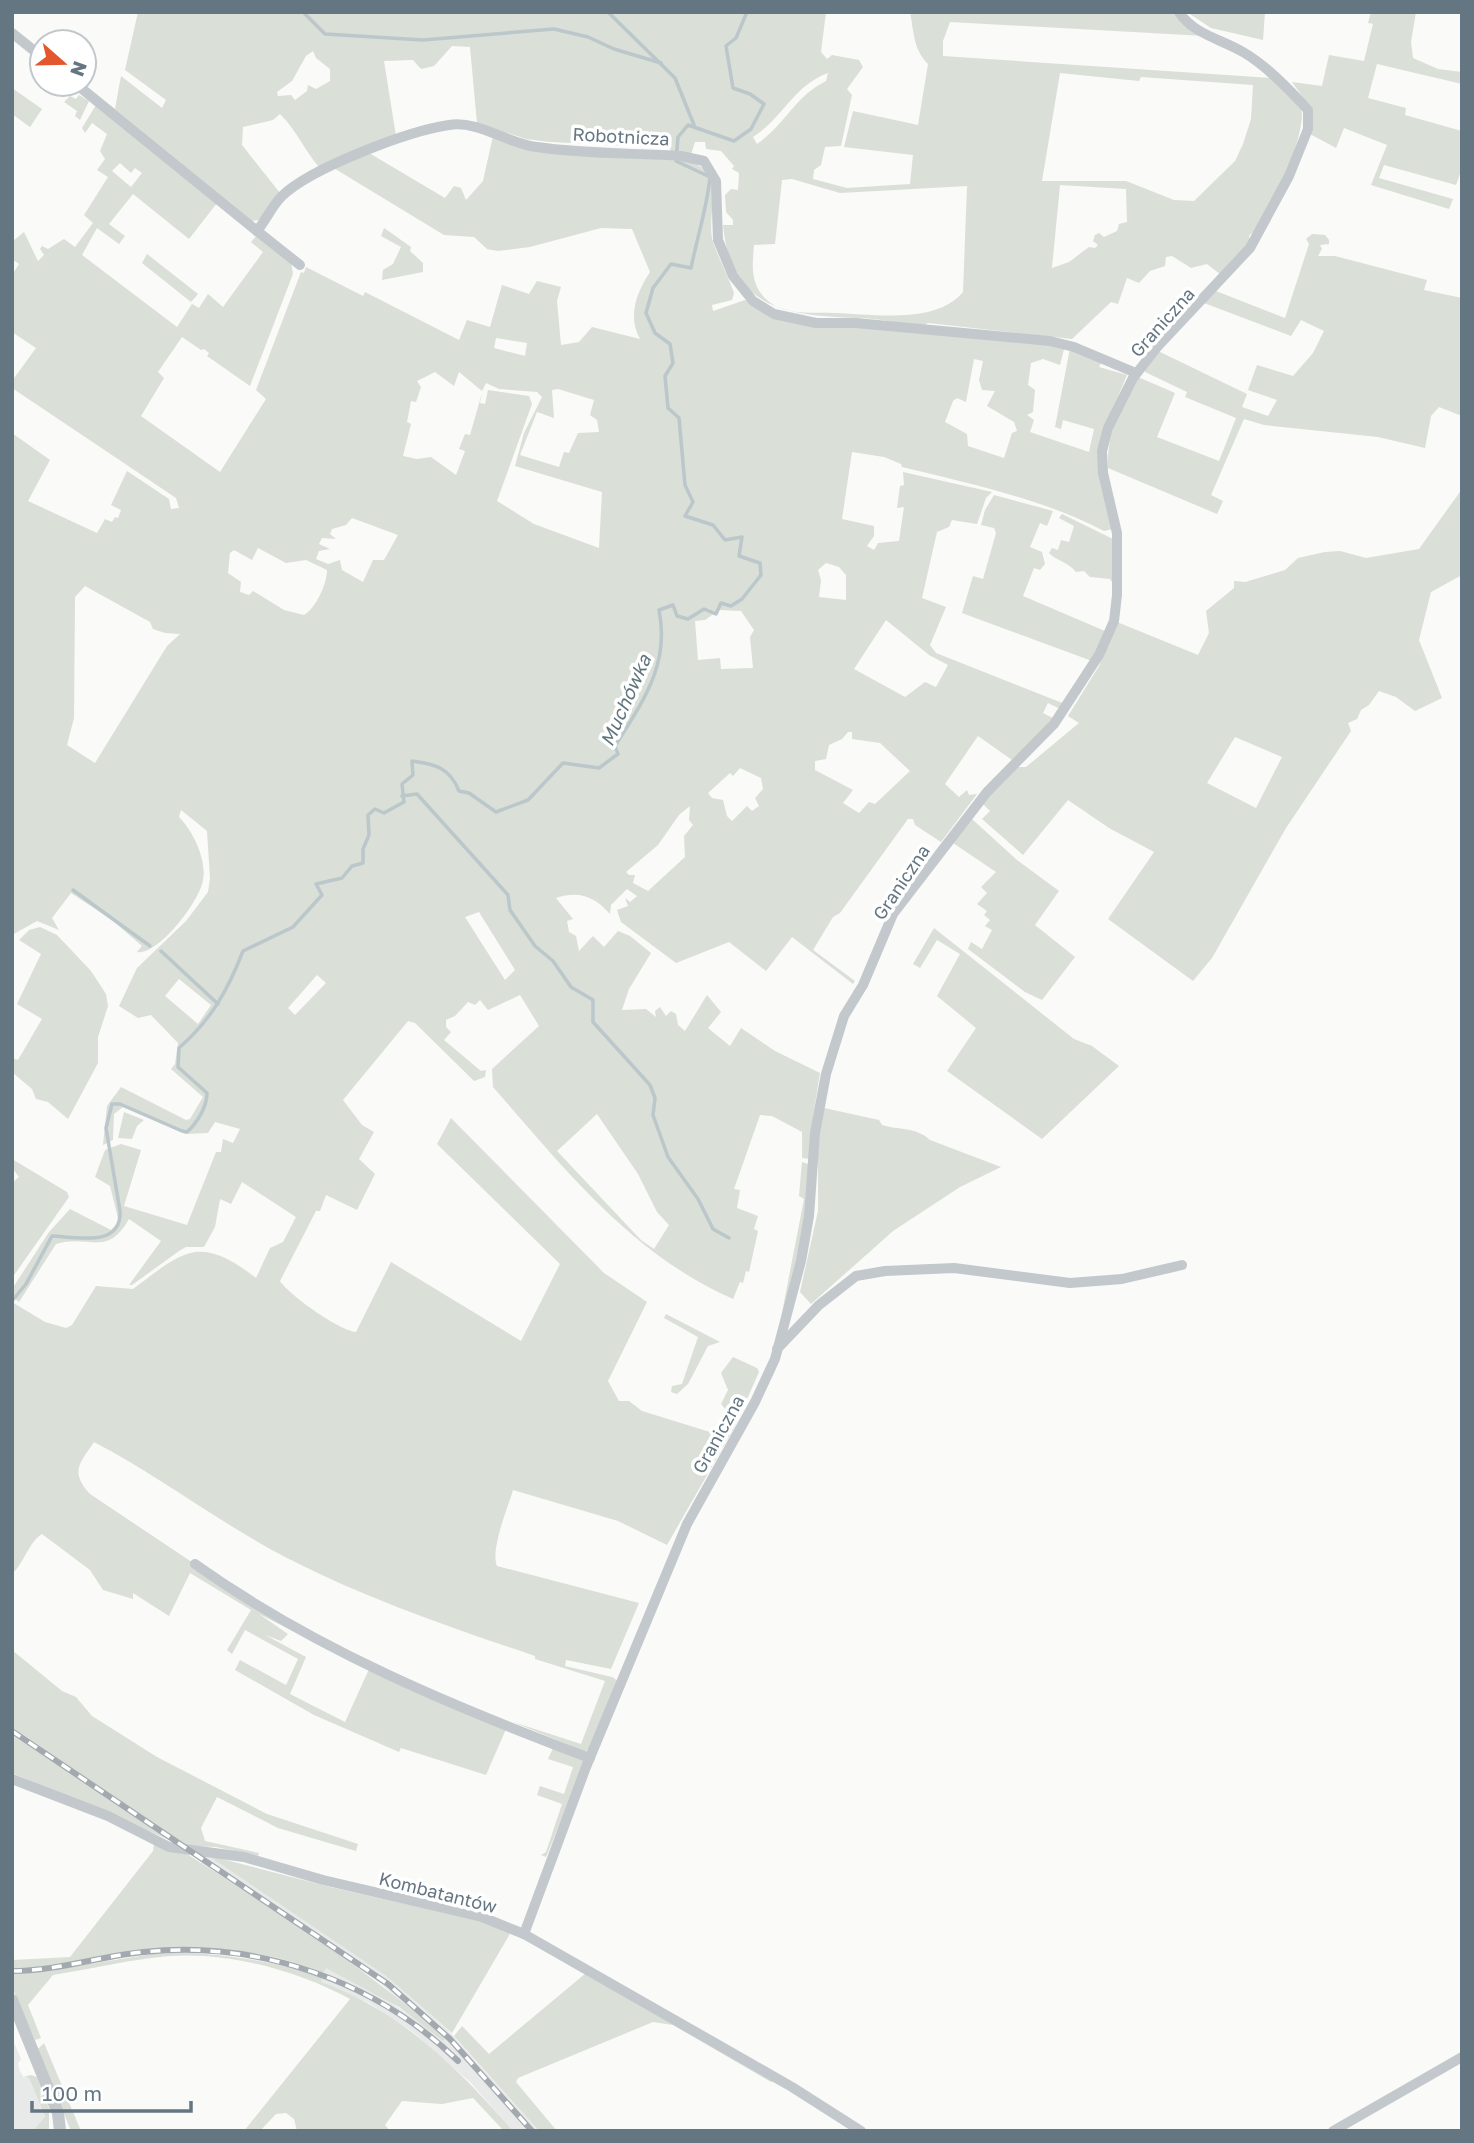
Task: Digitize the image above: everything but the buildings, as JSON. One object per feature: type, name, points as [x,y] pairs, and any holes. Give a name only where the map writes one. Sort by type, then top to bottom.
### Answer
[{"type":"street","name":"Graniczna","points":[[524,1934],[590,1758],[687,1524],[755,1402],[777,1349],[801,1261],[809,1216],[815,1133],[826,1074],[844,1016],[863,985],[893,914],[987,792],[1061,715],[1099,655],[1114,621],[1117,533],[1102,473],[1102,451],[1116,407],[1136,373],[1158,346],[1250,248],[1289,176],[1308,130],[1308,110],[1275,77],[1243,52],[1198,30],[1178,12]]},
{"type":"street","points":[[12,33],[28,46]]},
{"type":"street","points":[[93,98],[300,265]]},
{"type":"street","name":"Robotnicza","points":[[257,231],[280,198],[298,183],[324,168],[383,145],[451,124],[477,128],[534,147],[681,156],[704,161],[716,181],[718,240],[733,276],[752,301],[774,313],[817,323],[856,323],[1050,341],[1084,351],[1136,373]]},
{"type":"street","points":[[777,1349],[819,1305],[856,1276],[885,1271],[954,1268],[1070,1283],[1122,1279],[1182,1265]]},
{"type":"street","points":[[195,1564],[335,1649],[504,1726],[590,1758]]},
{"type":"street","name":"Kombatantów","points":[[12,1779],[108,1816],[169,1847],[234,1854],[323,1880],[482,1917],[524,1934],[792,2087],[861,2131]]},
{"type":"street","points":[[12,2000],[58,2113],[61,2130]]},
{"type":"street","points":[[1333,2131],[1462,2057]]},
{"type":"shaded area","points":[[138,12],[826,12],[821,52],[827,59],[832,55],[859,60],[863,67],[847,89],[852,95],[841,146],[825,147],[821,165],[814,170],[813,179],[847,188],[910,184],[913,155],[844,147],[853,111],[918,125],[928,64],[917,46],[910,12],[1175,12],[1205,36],[950,22],[943,41],[943,56],[1271,78],[1301,109],[1302,119],[1294,152],[1271,208],[1257,230],[1249,236],[1250,241],[1220,274],[1207,264],[1191,268],[1172,256],[1166,257],[1165,266],[1150,271],[1139,283],[1127,278],[1118,304],[1111,302],[1072,339],[796,312],[903,315],[937,309],[951,302],[963,292],[967,186],[840,193],[792,179],[782,180],[775,244],[754,245],[755,281],[760,292],[774,305],[767,302],[751,291],[738,275],[728,253],[723,225],[733,225],[733,220],[726,212],[725,195],[731,189],[738,190],[739,173],[732,169],[734,166],[721,151],[706,149],[705,142],[695,142],[689,161],[701,167],[712,185],[713,242],[734,293],[732,300],[712,305],[713,311],[745,300],[773,314],[1065,345],[1060,365],[1043,359],[1031,363],[1028,385],[1035,390],[1033,412],[1027,415],[1034,420],[1030,432],[1089,452],[1094,429],[1063,420],[1061,429],[1055,427],[1070,348],[1103,359],[1099,367],[1127,375],[1104,430],[1113,529],[1104,531],[1080,519],[1030,501],[902,467],[901,464],[884,457],[852,452],[842,519],[874,526],[874,536],[867,546],[874,550],[878,543],[899,541],[904,507],[897,508],[900,486],[904,485],[903,472],[992,492],[986,498],[977,524],[952,520],[949,527],[937,532],[922,598],[946,607],[930,645],[936,653],[1065,704],[1062,710],[1048,703],[1043,713],[1055,719],[1012,760],[978,736],[945,784],[959,797],[967,790],[969,795],[977,794],[941,842],[915,825],[913,819],[908,819],[840,913],[833,917],[813,950],[855,981],[853,984],[792,937],[766,971],[729,942],[676,963],[621,922],[617,910],[628,906],[625,898],[630,902],[637,896],[627,889],[611,905],[610,914],[586,897],[572,895],[556,898],[573,919],[567,921],[569,932],[576,936],[579,951],[593,936],[604,947],[618,931],[630,936],[651,953],[629,989],[622,1010],[646,1009],[656,1017],[655,1011],[660,1007],[666,1016],[671,1011],[676,1014],[678,1025],[685,1031],[707,995],[721,1012],[708,1028],[730,1046],[741,1028],[775,1051],[820,1073],[811,1130],[810,1159],[802,1158],[802,1132],[772,1116],[760,1115],[734,1189],[740,1190],[737,1208],[758,1216],[754,1229],[758,1231],[749,1272],[746,1271],[743,1283],[740,1282],[733,1299],[696,1280],[631,1234],[574,1178],[493,1087],[492,1069],[539,1026],[520,995],[488,1010],[480,1000],[475,1005],[468,1002],[455,1016],[446,1020],[446,1027],[451,1032],[444,1040],[481,1071],[486,1070],[485,1077],[474,1081],[415,1023],[408,1021],[343,1100],[362,1125],[374,1132],[359,1159],[375,1174],[357,1210],[326,1195],[320,1211],[316,1211],[280,1281],[293,1295],[315,1311],[339,1326],[356,1332],[391,1262],[521,1341],[560,1264],[437,1144],[451,1118],[604,1273],[647,1302],[608,1381],[619,1401],[629,1401],[642,1411],[723,1436],[733,1418],[721,1404],[728,1390],[721,1373],[733,1357],[757,1368],[759,1372],[735,1426],[667,1545],[618,1521],[513,1490],[498,1539],[495,1559],[497,1566],[639,1603],[611,1669],[566,1660],[565,1666],[612,1677],[618,1681],[590,1750],[584,1751],[513,1722],[581,1744],[605,1681],[535,1659],[535,1656],[410,1612],[319,1574],[264,1545],[94,1442],[79,1468],[80,1480],[90,1494],[301,1635],[259,1614],[288,1634],[281,1641],[265,1635],[306,1657],[290,1694],[345,1722],[370,1667],[506,1729],[486,1775],[401,1748],[399,1752],[314,1715],[235,1670],[240,1660],[286,1685],[298,1659],[245,1630],[232,1654],[227,1650],[251,1610],[190,1573],[169,1616],[133,1593],[133,1599],[103,1590],[90,1570],[42,1534],[12,1574],[12,1302],[45,1322],[66,1328],[72,1325],[96,1286],[133,1289],[165,1265],[191,1253],[205,1252],[219,1256],[256,1278],[270,1248],[283,1242],[296,1217],[242,1182],[231,1204],[220,1199],[215,1227],[204,1247],[186,1247],[132,1285],[129,1285],[161,1241],[129,1219],[121,1231],[105,1241],[56,1244],[19,1302],[12,1296],[12,1289],[49,1232],[70,1209],[111,1230],[119,1222],[110,1186],[95,1177],[105,1150],[121,1144],[141,1150],[124,1206],[187,1225],[216,1152],[221,1152],[223,1139],[233,1143],[240,1129],[215,1122],[208,1133],[186,1134],[123,1107],[114,1114],[113,1140],[103,1145],[107,1106],[121,1087],[186,1120],[190,1119],[203,1097],[171,1069],[175,1064],[178,1043],[151,1015],[138,1018],[119,1006],[137,968],[186,921],[208,892],[210,878],[207,831],[181,810],[179,817],[194,838],[201,855],[203,880],[194,901],[177,925],[166,937],[146,951],[137,952],[142,946],[112,920],[71,893],[52,918],[59,930],[37,921],[12,935],[12,433],[50,460],[28,501],[97,533],[105,519],[112,522],[115,517],[118,518],[121,510],[111,505],[127,471],[169,499],[171,509],[179,508],[176,498],[12,388],[12,381],[36,348],[12,332],[12,275],[19,264],[12,259],[13,241],[24,232],[38,261],[44,255],[40,249],[42,246],[48,249],[64,239],[75,247],[93,223],[84,215],[108,177],[97,170],[105,159],[100,151],[107,134],[92,123],[85,133],[82,128],[96,105],[217,203],[189,239],[133,194],[109,224],[125,236],[119,244],[97,228],[82,255],[177,327],[192,304],[199,308],[208,294],[223,307],[263,252],[251,242],[257,235],[291,262],[293,274],[250,386],[207,356],[209,353],[204,349],[201,350],[182,337],[158,372],[164,378],[141,416],[220,472],[266,399],[256,390],[301,272],[304,273],[306,267],[363,296],[365,292],[459,340],[467,320],[490,327],[502,285],[529,294],[537,281],[561,287],[557,301],[561,345],[579,342],[592,327],[640,339],[634,322],[635,304],[650,272],[632,229],[601,228],[530,247],[498,251],[487,249],[474,237],[444,235],[332,167],[369,153],[445,198],[454,186],[461,188],[466,200],[483,181],[493,136],[535,148],[672,155],[670,148],[526,139],[477,123],[470,47],[452,46],[434,66],[421,69],[413,60],[384,61],[396,136],[319,167],[280,114],[273,120],[243,127],[242,145],[280,193],[263,219],[252,221],[115,109],[121,76],[162,108],[166,100],[125,70]],"holes":[[[313,51],[316,58],[330,69],[330,81],[316,89],[308,85],[307,91],[295,100],[291,95],[278,96],[277,92],[292,81],[306,56]],[[828,73],[826,81],[806,95],[776,128],[757,144],[753,137],[806,86]],[[1060,73],[1139,81],[1141,77],[1253,85],[1251,119],[1235,161],[1194,201],[1174,200],[1126,181],[1042,181]],[[120,163],[131,173],[135,168],[142,173],[131,187],[112,171]],[[1060,185],[1126,189],[1127,222],[1119,224],[1117,231],[1104,237],[1099,233],[1095,235],[1093,241],[1098,245],[1095,248],[1089,247],[1069,262],[1052,268]],[[496,338],[527,343],[525,356],[494,348]],[[974,359],[983,361],[979,380],[982,390],[995,391],[987,406],[1014,422],[1017,431],[1012,433],[1004,458],[968,446],[967,434],[945,422],[953,401],[957,398],[966,402]],[[435,372],[454,386],[459,372],[482,391],[486,383],[499,389],[537,392],[542,397],[524,433],[515,466],[602,492],[599,548],[534,524],[497,501],[532,404],[529,396],[488,390],[485,404],[480,403],[482,393],[470,435],[465,434],[459,449],[465,451],[456,475],[431,457],[417,459],[403,456],[411,424],[407,422],[411,401],[416,402],[421,387],[417,381]],[[558,389],[594,400],[590,415],[597,420],[599,432],[578,433],[569,453],[564,452],[559,467],[520,455],[537,412],[554,418],[552,390]],[[352,518],[398,535],[384,560],[373,560],[363,582],[342,570],[340,560],[328,564],[316,559],[319,551],[330,549],[319,544],[322,538],[336,539],[330,534],[332,529],[346,525]],[[258,548],[286,563],[306,560],[327,570],[320,595],[304,615],[284,610],[253,591],[249,595],[240,592],[241,582],[228,573],[230,553],[234,550],[252,560]],[[826,563],[839,567],[846,575],[846,600],[819,597],[821,580],[818,570]],[[85,586],[150,622],[153,629],[180,634],[167,646],[95,763],[67,745],[74,718],[75,597]],[[719,610],[741,611],[754,630],[750,637],[753,668],[721,669],[720,658],[698,660],[695,621],[705,620]],[[886,620],[929,655],[948,665],[936,687],[925,682],[905,697],[854,669]],[[852,732],[852,739],[880,743],[910,771],[875,804],[869,802],[859,813],[843,803],[853,790],[815,770],[815,761],[826,759],[829,745]],[[740,768],[761,778],[763,789],[755,798],[759,806],[752,811],[747,806],[732,821],[727,816],[723,800],[712,798],[708,793],[730,773],[733,776]],[[690,806],[689,820],[693,825],[684,836],[685,857],[648,891],[633,883],[635,875],[626,872],[658,845],[679,815]],[[479,912],[515,970],[505,980],[465,917]],[[317,975],[326,983],[295,1015],[288,1008]],[[179,979],[211,1005],[198,1024],[165,996]],[[597,1114],[638,1174],[657,1212],[669,1225],[654,1249],[641,1240],[557,1151]]]},
{"type":"shaded area","points":[[1187,12],[1265,12],[1263,40],[1211,28]]},
{"type":"shaded area","points":[[1371,12],[1416,12],[1411,42],[1413,58],[1438,69],[1462,72],[1462,84],[1377,64],[1368,98],[1406,108],[1405,115],[1462,131],[1462,168],[1456,185],[1384,165],[1379,178],[1453,199],[1449,209],[1371,185],[1387,145],[1344,128],[1336,148],[1310,134],[1311,109],[1292,82],[1322,86],[1329,55],[1364,61],[1373,24],[1368,23]]},
{"type":"shaded area","points":[[12,88],[42,109],[30,127],[12,114]]},
{"type":"shaded area","points":[[68,98],[84,98],[89,101],[80,120],[75,116],[77,111],[64,102]]},
{"type":"shaded area","points":[[384,228],[411,247],[410,251],[423,263],[423,272],[382,280],[383,270],[393,264],[401,247],[381,236]]},
{"type":"shaded area","points":[[1312,234],[1325,235],[1329,240],[1329,244],[1320,245],[1322,249],[1318,256],[1335,256],[1427,280],[1424,290],[1462,298],[1462,416],[1439,407],[1431,416],[1425,448],[1378,437],[1264,425],[1244,419],[1211,495],[1223,501],[1217,514],[1108,468],[1112,431],[1138,377],[1175,393],[1157,437],[1219,461],[1236,418],[1185,397],[1187,392],[1145,372],[1144,368],[1158,351],[1247,394],[1242,407],[1268,416],[1277,400],[1248,390],[1257,365],[1293,376],[1313,353],[1324,331],[1301,320],[1291,336],[1204,303],[1216,291],[1285,318],[1309,244],[1306,239]]},
{"type":"shaded area","points":[[147,254],[198,294],[191,302],[142,263]]},
{"type":"shaded area","points":[[1175,298],[1192,305],[1164,334],[1153,326]]},
{"type":"shaded area","points":[[1462,489],[1462,575],[1431,592],[1419,640],[1442,698],[1415,711],[1396,697],[1379,691],[1369,705],[1361,710],[1357,719],[1348,723],[1351,731],[1286,828],[1212,958],[1193,981],[1108,919],[1154,852],[1109,828],[1068,800],[1023,855],[982,819],[990,811],[981,802],[1016,767],[1026,767],[1079,723],[1068,716],[1099,666],[1117,622],[1198,655],[1209,633],[1206,611],[1234,588],[1234,581],[1245,582],[1285,570],[1298,558],[1325,552],[1340,551],[1366,558],[1419,549]],"holes":[[[1235,737],[1282,757],[1256,808],[1207,783]]]},
{"type":"shaded area","points":[[994,495],[1053,511],[1047,526],[1040,523],[1030,547],[1042,552],[1045,564],[1040,570],[1034,568],[1023,596],[1105,631],[1092,661],[962,613],[973,576],[983,579],[996,533],[994,528],[981,525],[985,510]]},
{"type":"shaded area","points":[[1062,514],[1113,539],[1113,584],[1110,579],[1090,577],[1084,571],[1076,572],[1049,553],[1052,548],[1058,550],[1061,540],[1069,542],[1074,526],[1059,518]]},
{"type":"shaded area","points":[[972,819],[1017,860],[1059,891],[1035,925],[1075,957],[1042,1000],[1025,992],[968,949],[971,942],[982,949],[992,930],[985,926],[990,920],[984,915],[987,911],[977,904],[987,893],[981,887],[996,872],[953,843]]},
{"type":"shaded area","points":[[40,927],[57,935],[91,971],[106,994],[108,1006],[98,1037],[98,1063],[68,1119],[48,1102],[36,1099],[32,1089],[12,1072],[12,1058],[18,1060],[42,1019],[17,1004],[41,954],[19,940],[29,930]]},
{"type":"shaded area","points":[[934,928],[1074,1039],[1092,1046],[1119,1066],[1042,1139],[947,1071],[976,1028],[937,996],[960,954],[937,940],[920,968],[913,964]]},
{"type":"shaded area","points":[[824,1108],[879,1120],[882,1125],[919,1133],[930,1140],[1001,1167],[960,1187],[893,1231],[811,1304],[800,1292],[818,1211],[818,1136]]},
{"type":"shaded area","points":[[124,1112],[144,1120],[137,1126],[132,1139],[118,1138]]},
{"type":"shaded area","points":[[12,1159],[67,1192],[69,1197],[12,1278],[12,1183],[19,1177],[13,1169]]},
{"type":"shaded area","points":[[802,1162],[811,1165],[802,1245],[780,1323],[804,1199],[799,1196]]},
{"type":"shaded area","points":[[666,1314],[720,1342],[708,1346],[688,1384],[677,1394],[671,1392],[672,1386],[682,1384],[698,1337],[664,1318]]},
{"type":"shaded area","points":[[12,1650],[62,1691],[76,1697],[92,1716],[157,1757],[267,1814],[358,1844],[356,1851],[278,1828],[217,1797],[201,1828],[205,1841],[259,1853],[258,1856],[216,1847],[187,1846],[12,1727]]},
{"type":"shaded area","points":[[12,1735],[179,1844],[12,1773]]},
{"type":"shaded area","points":[[554,1746],[583,1757],[585,1762],[546,1857],[541,1855],[546,1852],[562,1804],[537,1795],[540,1786],[564,1794],[573,1767],[548,1759]]},
{"type":"shaded area","points":[[154,1844],[172,1852],[187,1854],[320,1941],[415,2012],[445,2038],[443,2041],[399,2007],[326,1968],[323,1973],[275,1957],[224,1949],[148,1949],[54,1965],[12,1969],[12,1960],[70,1957],[153,1851]]},
{"type":"shaded area","points":[[207,1855],[386,1976],[448,2030],[539,2131],[513,2131],[471,2083],[414,2033],[369,2003],[320,1982],[325,1967],[374,1991],[444,2039],[380,1983],[201,1863]]},
{"type":"shaded area","points":[[207,1855],[330,1887],[485,1922],[511,1932],[452,2033],[386,1976]]},
{"type":"shaded area","points":[[165,1952],[244,1958],[322,1977],[321,1982],[377,2009],[426,2044],[471,2085],[513,2131],[504,2131],[473,2098],[442,2104],[402,2101],[385,2125],[390,2131],[297,2131],[294,2119],[286,2113],[276,2114],[260,2131],[244,2131],[350,1999],[286,1972],[240,1960],[170,1956],[53,1975],[28,2005],[41,2038],[35,2040],[12,1987],[12,1972],[51,1970]]},
{"type":"shaded area","points":[[586,1973],[774,2080],[771,2082],[673,2025],[653,2022],[518,2078],[516,2082],[557,2131],[539,2131],[454,2036],[462,2026],[489,2054]]},
{"type":"shaded area","points":[[12,2038],[21,2059],[18,2064],[20,2071],[24,2078],[29,2078],[45,2118],[33,2131],[12,2131]]},
{"type":"shaded area","points":[[44,2043],[81,2131],[71,2131],[38,2049]]},
{"type":"shaded area","points":[[23,2077],[37,2077],[49,2108],[49,2131],[33,2131],[45,2117],[29,2078]]},
{"type":"waterway","points":[[303,12],[325,34],[423,40],[554,29],[588,37],[614,49],[661,63]]},
{"type":"waterway","points":[[608,12],[675,78],[694,125]]},
{"type":"waterway","name":"Muchówka","points":[[12,1301],[26,1284],[52,1236],[96,1238],[114,1231],[119,1223],[120,1211],[106,1128],[112,1104],[120,1104],[182,1131],[187,1132],[194,1124],[203,1109],[207,1093],[178,1067],[179,1048],[200,1027],[217,1004],[243,951],[293,927],[322,895],[316,884],[342,878],[352,866],[363,863],[363,849],[369,835],[368,815],[375,809],[384,813],[404,802],[402,784],[413,775],[412,761],[441,768],[451,777],[459,791],[469,793],[496,812],[528,800],[563,763],[599,768],[618,754],[615,746],[652,682],[661,648],[659,610],[673,605],[677,616],[688,619],[704,609],[716,614],[721,603],[731,606],[742,599],[761,575],[760,563],[739,556],[742,537],[725,540],[713,525],[685,516],[693,502],[685,485],[679,418],[668,408],[665,376],[673,363],[670,344],[655,333],[646,313],[653,288],[671,264],[691,268],[707,200],[710,177],[676,161],[678,137],[688,125],[734,141],[751,129],[764,104],[750,94],[733,88],[726,46],[736,38],[747,12]]},
{"type":"waterway","points":[[402,796],[417,794],[508,895],[510,910],[535,946],[553,961],[571,987],[593,1000],[593,1022],[650,1085],[655,1098],[653,1115],[668,1157],[698,1199],[713,1229],[729,1238]]},
{"type":"waterway","points":[[73,890],[150,946]]},
{"type":"waterway","points":[[161,951],[218,1004]]},
{"type":"railway","points":[[12,1731],[388,1984],[450,2039],[532,2131]]},
{"type":"railway","points":[[12,1971],[45,1969],[144,1952],[187,1950],[272,1960],[353,1988],[426,2033],[458,2061]]}]
